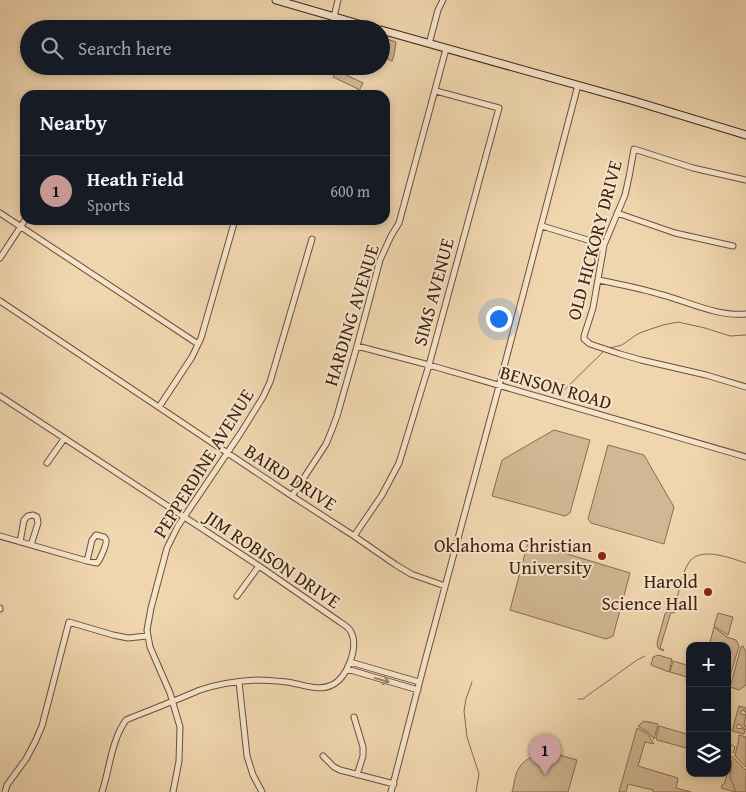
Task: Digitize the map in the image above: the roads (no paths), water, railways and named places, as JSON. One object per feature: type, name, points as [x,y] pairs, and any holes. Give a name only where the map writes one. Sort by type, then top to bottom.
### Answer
[{"type":"street","points":[[276,0],[344,20]]},
{"type":"street","points":[[334,17],[338,0]]},
{"type":"street","points":[[429,44],[438,10],[443,0]]},
{"type":"street","points":[[390,33],[578,85],[746,135]]},
{"type":"street","name":"HARDING AVENUE","points":[[292,496],[326,444],[337,416],[380,260],[399,224],[446,49]]},
{"type":"street","points":[[391,792],[500,386],[578,85]]},
{"type":"street","name":"SIMS AVENUE","points":[[354,536],[382,495],[399,464],[429,365],[499,108],[436,91]]},
{"type":"street","name":"OLD HICKORY DRIVE","points":[[746,180],[693,168],[634,149],[630,176],[604,245],[593,308],[584,333],[584,339],[590,344],[620,354],[746,387]]},
{"type":"street","points":[[0,213],[198,344]]},
{"type":"street","points":[[617,213],[675,233],[733,246]]},
{"type":"street","points":[[159,407],[192,357],[203,332],[234,225]]},
{"type":"street","points":[[0,258],[21,226]]},
{"type":"street","points":[[542,226],[604,245]]},
{"type":"street","name":"PEPPERDINE AVENUE","points":[[173,792],[179,760],[180,727],[164,676],[152,654],[147,636],[151,608],[170,541],[256,410],[270,382],[312,239]]},
{"type":"street","points":[[598,280],[660,294],[721,313],[746,314]]},
{"type":"street","name":"BAIRD DRIVE","points":[[0,302],[396,565],[411,574],[445,586]]},
{"type":"street","name":"BENSON ROAD","points":[[357,346],[746,457]]},
{"type":"street","name":"JIM ROBISON DRIVE","points":[[0,396],[259,566],[346,626],[352,634],[354,641],[347,670]]},
{"type":"street","points":[[47,463],[64,439]]},
{"type":"street","points":[[20,542],[24,520],[32,515],[36,517],[38,523],[31,545]]},
{"type":"street","points":[[0,536],[87,561],[97,563],[106,544],[104,536],[96,535],[93,538],[87,561]]},
{"type":"street","points":[[237,596],[259,566]]},
{"type":"street","points":[[5,792],[35,742],[42,726],[70,622],[128,638],[147,636]]},
{"type":"street","points":[[350,662],[419,682]]},
{"type":"street","points":[[102,792],[114,743],[119,729],[126,720],[201,690],[221,684],[260,680],[326,688],[341,679],[347,670],[418,690]]},
{"type":"street","points":[[239,682],[247,756],[253,775],[262,792]]},
{"type":"street","points":[[354,717],[363,747],[363,756],[357,775]]},
{"type":"street","points":[[323,756],[336,769],[394,784]]},
{"type":"street","points":[[0,784],[7,786]]},
{"type":"waterway","points":[[610,348],[622,345],[642,332],[678,322],[730,336],[746,335]]},
{"type":"waterway","points":[[560,394],[604,351]]},
{"type":"waterway","points":[[677,598],[684,572],[693,558],[699,555],[715,554],[746,563]]},
{"type":"waterway","points":[[578,699],[583,699],[645,656]]},
{"type":"waterway","points":[[472,682],[464,711],[467,737],[479,774],[476,792]]},
{"type":"waterway","points":[[731,745],[735,747],[733,753]]},
{"type":"waterway","points":[[732,761],[730,777],[736,792]]},
{"type":"place","name":"Oklahoma Christian University","points":[[602,556]]},
{"type":"place","name":"Harold Science Hall","points":[[708,592]]},
{"type":"place","name":"Heath Field","points":[[545,775]]}]
